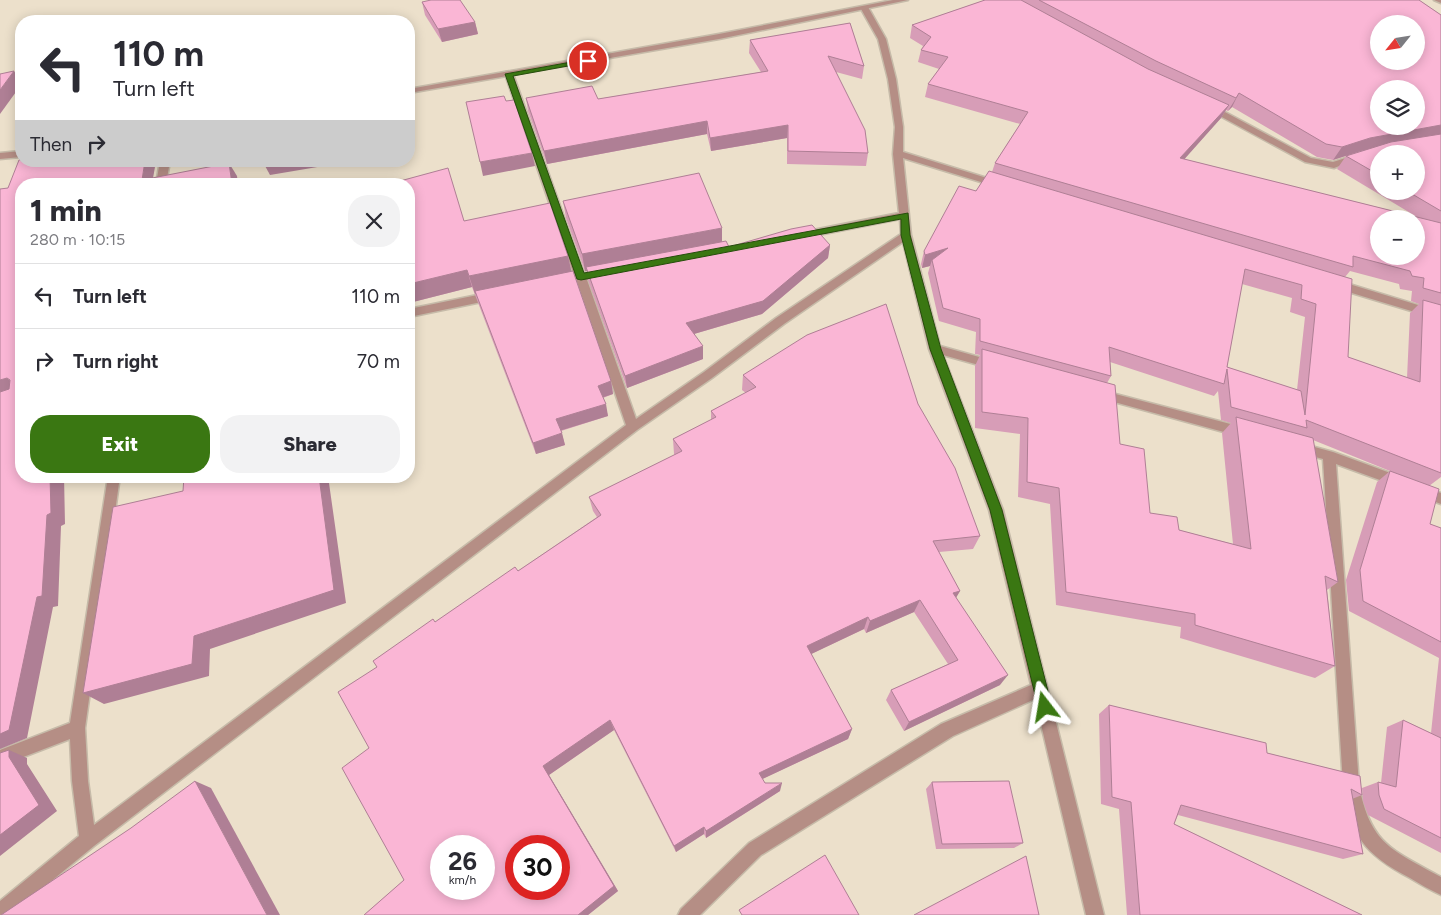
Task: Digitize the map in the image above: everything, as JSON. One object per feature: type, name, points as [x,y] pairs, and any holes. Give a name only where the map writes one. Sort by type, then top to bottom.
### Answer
[{"type":"street","points":[[415,90],[666,47],[904,0]]},
{"type":"street","points":[[865,8],[882,39],[892,79],[898,127],[898,154],[906,235],[936,349],[996,510],[1095,915]]},
{"type":"street","points":[[509,74],[633,427]]},
{"type":"street","points":[[1202,103],[1241,122],[1308,160],[1334,164],[1370,155]]},
{"type":"street","points":[[898,154],[1012,188]]},
{"type":"street","points":[[0,156],[15,155]]},
{"type":"street","points":[[790,237],[905,215]]},
{"type":"street","points":[[0,912],[88,840],[633,427],[708,375],[780,321],[906,235]]},
{"type":"street","points":[[552,283],[619,270]]},
{"type":"street","points":[[1327,282],[1441,316]]},
{"type":"street","points":[[415,312],[504,293]]},
{"type":"street","points":[[936,349],[1003,368]]},
{"type":"street","points":[[1089,391],[1252,435]]},
{"type":"street","points":[[1290,445],[1329,456],[1441,499]]},
{"type":"street","points":[[1329,456],[1353,801],[1358,820],[1374,846],[1441,886]]},
{"type":"street","points":[[88,840],[80,781],[77,728],[113,483]]},
{"type":"street","points":[[687,915],[755,849],[947,730],[1040,688]]},
{"type":"street","points":[[0,758],[77,728]]},
{"type":"building","points":[[431,0],[460,0],[475,22],[438,29],[422,2]]},
{"type":"building","points":[[985,0],[1021,0],[1148,69],[1229,105],[1180,158],[1389,210],[1370,210],[1370,260],[1353,256],[1353,267],[995,163],[1028,112],[928,84],[948,57],[921,50],[931,37],[912,25]]},
{"type":"building","points":[[1039,0],[1419,0],[1441,15],[1441,125],[1425,128],[1425,80],[1370,80],[1370,135],[1386,135],[1342,147],[1326,144],[1239,93],[1236,98],[1156,61]]},
{"type":"building","points":[[850,23],[864,66],[828,56],[865,130],[868,153],[788,151],[788,125],[710,138],[707,121],[544,151],[526,98],[592,86],[598,99],[768,71],[750,40]]},
{"type":"building","points":[[14,71],[0,90],[0,74]]},
{"type":"building","points":[[504,96],[506,101],[514,100],[532,153],[480,162],[466,102]]},
{"type":"building","points":[[1441,134],[1441,211],[1422,200],[1425,200],[1425,145],[1381,145]]},
{"type":"building","points":[[1370,149],[1370,170],[1346,156]]},
{"type":"building","points":[[16,167],[144,167],[142,178],[15,178],[15,483],[50,483],[51,513],[47,515],[42,596],[37,597],[9,730],[0,734],[0,392],[9,389],[10,380],[7,378],[0,380],[0,189],[8,188]]},
{"type":"building","points":[[209,167],[230,167],[231,178],[152,178]]},
{"type":"building","points":[[448,168],[464,221],[550,203],[568,256],[469,276],[467,270],[415,283],[415,178],[411,178]]},
{"type":"building","points":[[989,171],[1352,279],[1348,357],[1420,382],[1423,300],[1441,305],[1441,473],[1306,420],[1307,428],[1231,407],[1227,369],[1224,384],[1109,347],[1111,376],[980,341],[980,319],[943,308],[932,260],[948,248],[925,255],[924,251],[959,186],[976,191]],"holes":[[[1245,269],[1302,285],[1301,299],[1316,304],[1305,415],[1301,391],[1227,367]]]},
{"type":"building","points":[[699,173],[722,228],[582,254],[563,201]]},
{"type":"building","points":[[1425,219],[1441,223],[1441,293],[1423,288],[1424,278],[1412,276],[1410,271],[1387,265],[1425,265]]},
{"type":"building","points":[[812,225],[830,245],[763,301],[686,323],[703,346],[625,376],[586,267],[726,241],[729,247],[791,229]]},
{"type":"building","points":[[573,271],[611,381],[598,386],[606,404],[556,419],[562,433],[533,443],[475,291]]},
{"type":"building","points":[[886,304],[918,404],[955,468],[980,536],[933,541],[960,591],[953,593],[1008,675],[909,722],[891,690],[958,660],[920,600],[870,621],[868,617],[807,646],[852,729],[759,773],[765,783],[782,783],[706,831],[704,827],[674,846],[610,720],[543,766],[614,886],[578,915],[364,915],[404,880],[342,768],[369,748],[338,692],[377,667],[373,661],[433,619],[435,622],[515,567],[518,571],[601,515],[589,497],[682,451],[673,439],[716,417],[711,411],[756,387],[743,375],[807,335]]},
{"type":"building","points":[[982,349],[1115,385],[1120,444],[1144,449],[1150,513],[1177,517],[1179,530],[1251,549],[1236,417],[1313,438],[1338,582],[1325,576],[1335,666],[1195,625],[1195,614],[1066,592],[1059,488],[1027,482],[1028,418],[982,412]]},
{"type":"building","points":[[1390,471],[1439,489],[1430,524],[1441,528],[1441,642],[1363,601],[1360,570]]},
{"type":"building","points":[[184,483],[320,483],[334,590],[194,636],[192,664],[83,693],[113,507],[183,491]]},
{"type":"building","points":[[1109,705],[1266,743],[1267,753],[1360,776],[1362,795],[1351,789],[1363,854],[1181,805],[1174,824],[1362,915],[1140,915],[1131,802],[1112,797]]},
{"type":"building","points":[[1403,720],[1441,738],[1441,838],[1384,809],[1379,795],[1378,782],[1396,787]]},
{"type":"building","points":[[9,750],[9,757],[39,805],[0,835],[0,753]]},
{"type":"building","points":[[195,781],[267,915],[1,915],[131,828]]},
{"type":"building","points":[[1009,781],[1023,843],[942,844],[932,782]]},
{"type":"building","points":[[825,855],[859,915],[742,915],[739,910]]},
{"type":"building","points":[[1026,856],[1039,915],[914,915]]},
{"type":"route","points":[[588,61],[509,74],[581,277],[905,215],[906,235],[936,349],[996,510],[1045,707]]}]
